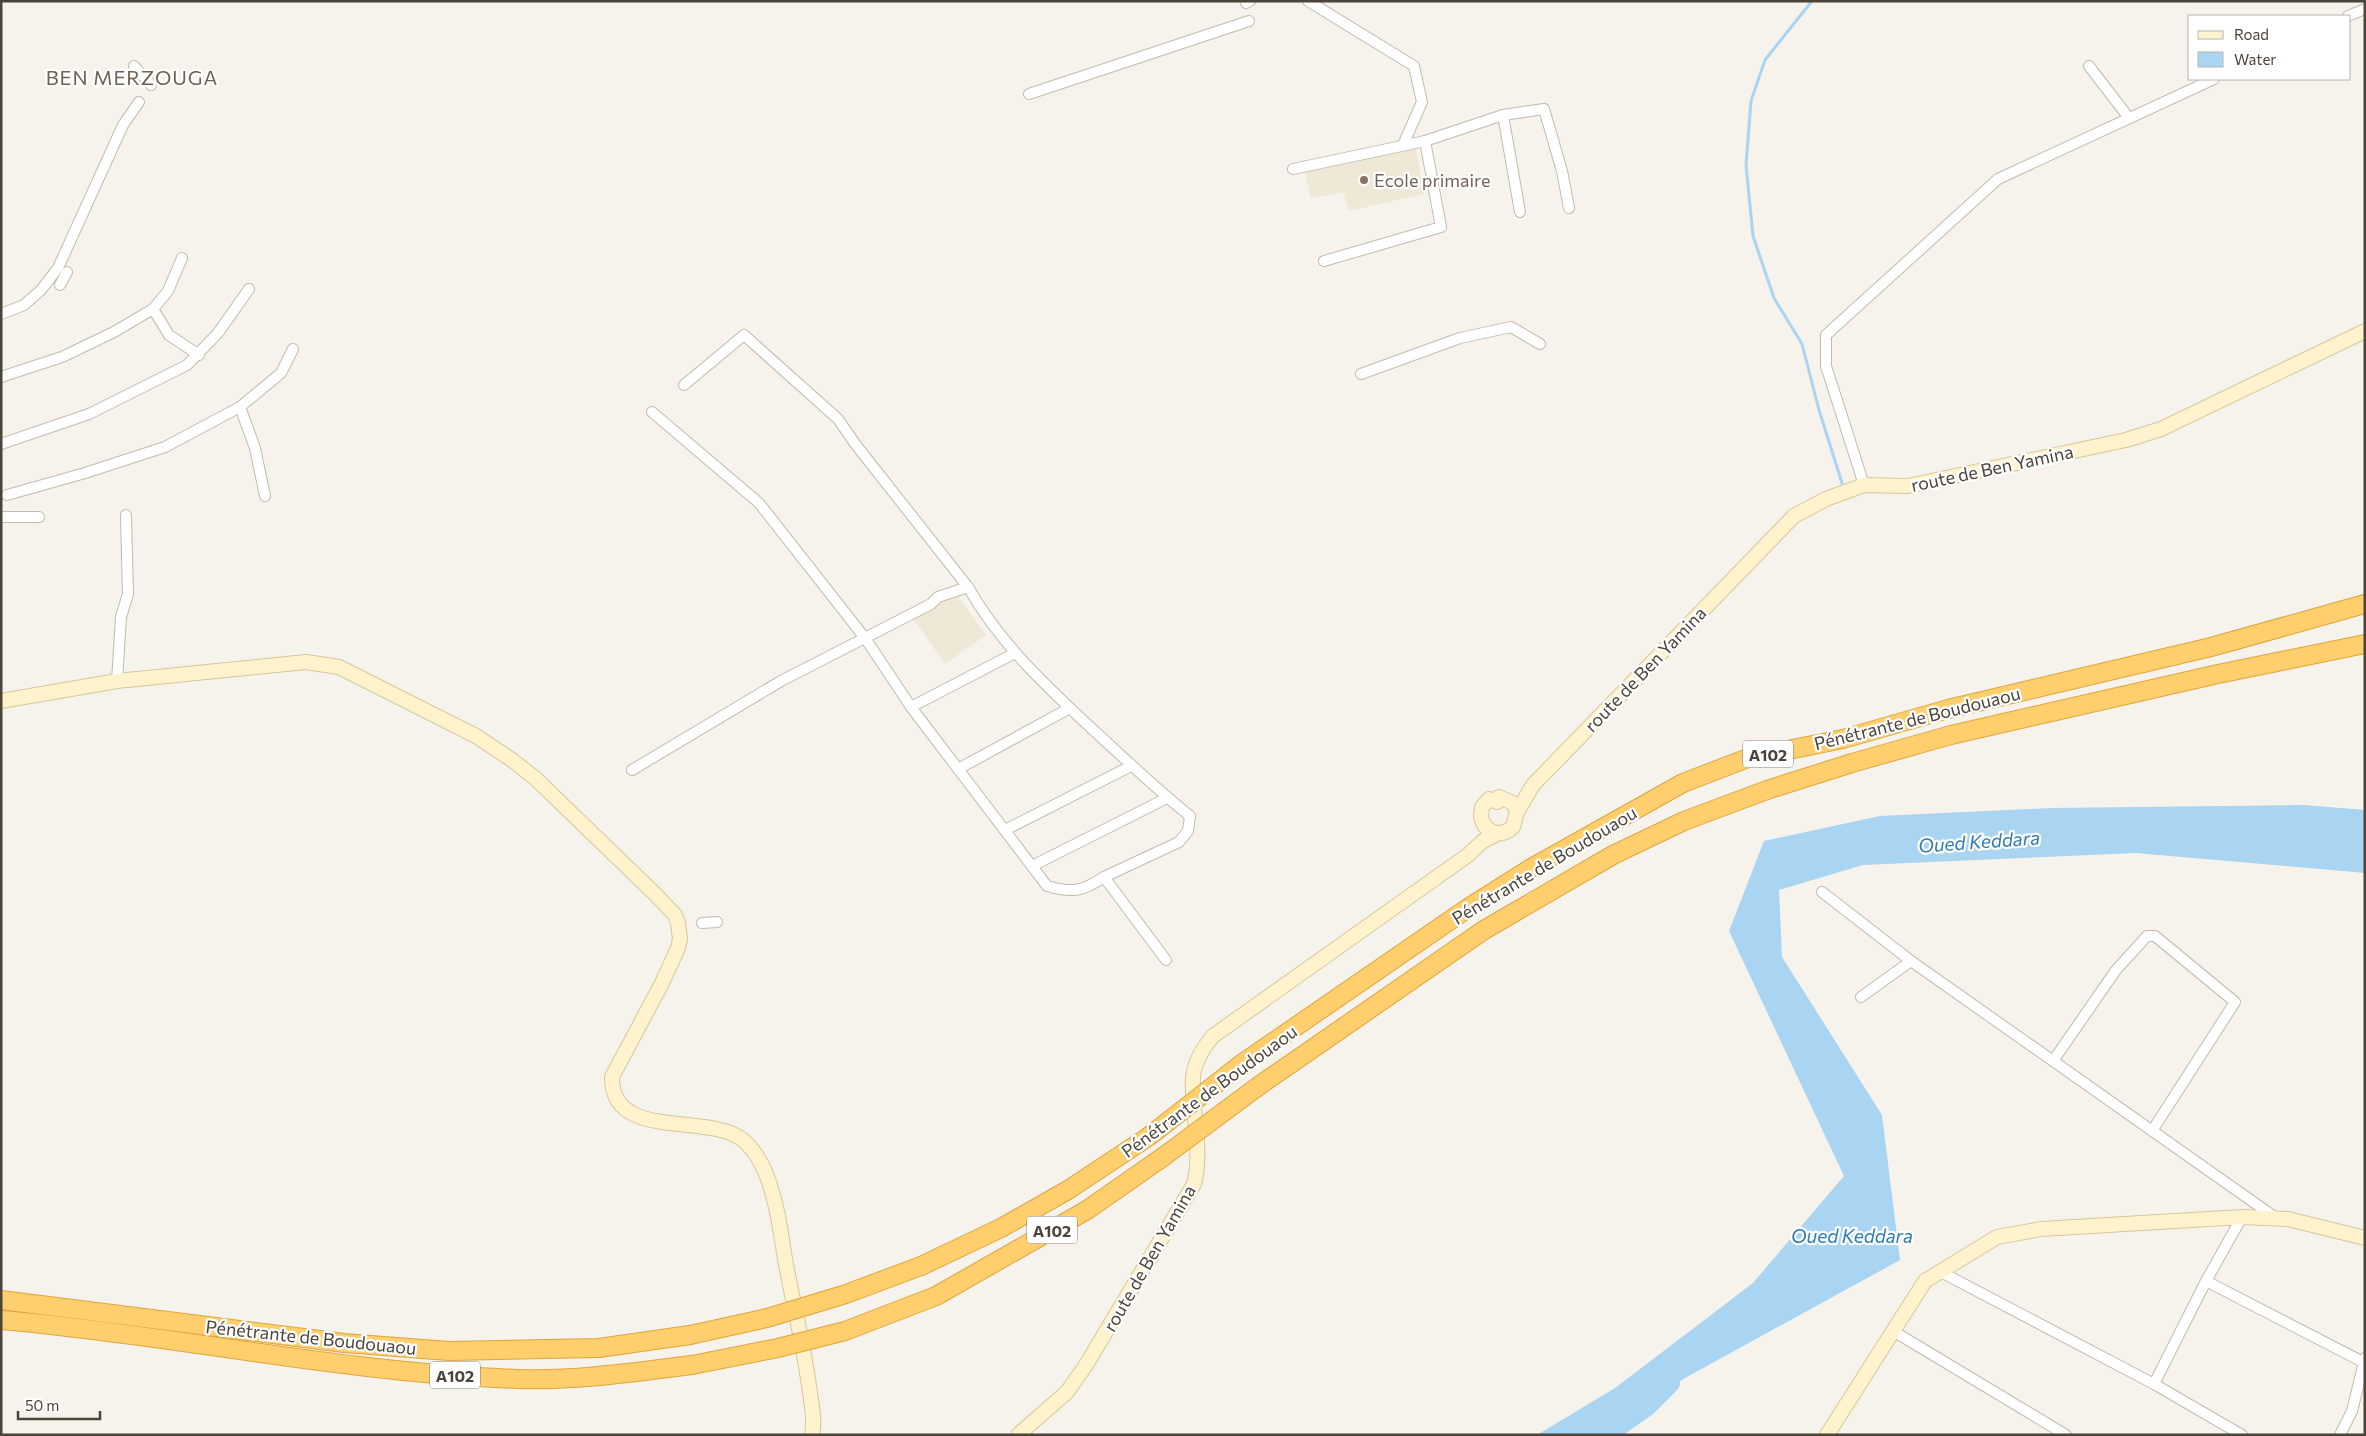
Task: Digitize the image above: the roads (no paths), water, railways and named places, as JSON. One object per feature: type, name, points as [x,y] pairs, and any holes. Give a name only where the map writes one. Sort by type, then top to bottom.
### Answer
[{"type":"highway","name":"Pénétrante de Boudouaou","points":[[1,1300],[344,1342],[449,1351],[599,1348],[690,1334],[767,1318],[846,1294],[921,1266],[1001,1228],[1068,1190],[1148,1137],[1240,1065],[1468,908],[1533,867],[1683,783],[1748,758],[1843,739],[1948,709],[2211,647],[2365,604]]},
{"type":"highway","name":"Pénétrante de Boudouaou","points":[[1,1320],[218,1347],[343,1365],[446,1375],[521,1379],[604,1375],[692,1365],[778,1348],[845,1331],[936,1296],[1087,1210],[1163,1157],[1260,1085],[1484,930],[1614,854],[1684,821],[1852,763],[1951,735],[2218,674],[2365,644]]},
{"type":"street","points":[[1308,1],[1414,66],[1422,102],[1403,145]]},
{"type":"street","points":[[2350,15],[2365,8]]},
{"type":"street","points":[[1029,94],[1249,21]]},
{"type":"street","points":[[134,66],[151,85]]},
{"type":"street","points":[[2088,66],[2129,118]]},
{"type":"street","points":[[1864,486],[1826,366],[1826,335],[1998,179],[2212,80]]},
{"type":"street","points":[[1,314],[24,305],[41,290],[58,268],[123,125],[139,102]]},
{"type":"street","points":[[1294,169],[1425,141],[1503,115],[1544,108],[1562,171],[1569,208]]},
{"type":"street","points":[[1503,115],[1520,212]]},
{"type":"street","points":[[1324,261],[1441,227],[1425,141]]},
{"type":"street","points":[[1,377],[62,357],[114,332],[153,309],[168,291],[182,258]]},
{"type":"street","points":[[60,285],[67,272]]},
{"type":"street","points":[[1,444],[89,414],[187,365],[199,355],[218,333],[248,289]]},
{"type":"street","points":[[153,309],[169,335],[199,355]]},
{"type":"street","points":[[1361,374],[1460,338],[1511,327],[1540,344]]},
{"type":"street","name":"route de Ben Yamina","points":[[1517,812],[1534,784],[1794,516],[1826,499],[1864,486],[1908,486],[2126,440],[2162,429],[2365,331]]},
{"type":"street","points":[[652,412],[759,502],[865,638],[911,707],[1047,886],[1067,891],[1090,886],[1104,877],[1178,842],[1188,831],[1190,816],[1131,766],[1032,673],[1015,653],[982,612],[968,587],[856,445],[838,418],[744,335],[684,385]]},
{"type":"street","points":[[7,495],[85,474],[165,447],[240,407],[281,373],[293,349]]},
{"type":"street","points":[[240,407],[255,448],[265,496]]},
{"type":"street","points":[[117,681],[121,617],[128,594],[126,515]]},
{"type":"street","points":[[1,516],[38,517]]},
{"type":"street","points":[[632,770],[781,681],[932,604],[938,597],[968,587]]},
{"type":"street","points":[[911,707],[1015,653]]},
{"type":"street","points":[[1,701],[117,681],[306,662],[339,667],[476,736],[536,779],[675,915],[680,931],[678,948],[662,983],[612,1077],[614,1092],[621,1105],[638,1116],[651,1120],[717,1128],[729,1132],[750,1148],[758,1158],[772,1192],[805,1360],[813,1415],[812,1435]]},
{"type":"street","points":[[958,768],[1070,708]]},
{"type":"street","points":[[1005,830],[1131,766]]},
{"type":"street","name":"route de Ben Yamina","points":[[1504,798],[1534,784]]},
{"type":"street","points":[[1468,855],[1482,822],[1481,812],[1490,799],[1497,802],[1499,797],[1504,798],[1513,803],[1517,812],[1513,827],[1509,831],[1499,833],[1489,830],[1482,822]]},
{"type":"street","points":[[1032,866],[1167,798]]},
{"type":"street","name":"route de Ben Yamina","points":[[1018,1435],[1067,1392],[1086,1365],[1194,1184],[1198,1154],[1193,1077],[1203,1048],[1213,1036],[1468,855],[1483,840],[1499,833]]},
{"type":"street","points":[[1104,877],[1166,960]]},
{"type":"street","points":[[1822,892],[1911,961],[2277,1218]]},
{"type":"street","points":[[702,922],[717,922]]},
{"type":"street","points":[[2053,1061],[2116,970],[2147,936],[2155,936],[2235,1002],[2152,1131]]},
{"type":"street","points":[[1861,998],[1911,961]]},
{"type":"street","points":[[2154,1384],[2206,1281],[2242,1217]]},
{"type":"street","points":[[1828,1435],[1925,1281],[1997,1237],[2032,1231],[2242,1217],[2277,1218],[2314,1224],[2365,1238]]},
{"type":"street","points":[[1939,1271],[2154,1384],[2242,1435]]},
{"type":"street","points":[[2206,1281],[2364,1361],[2352,1411],[2340,1435]]},
{"type":"street","points":[[1894,1331],[2066,1435]]},
{"type":"water","name":"Oued Keddara","points":[[2304,805],[2365,810],[2365,873],[2136,853],[1863,865],[1779,890],[1782,957],[1882,1115],[1900,1260],[1685,1378],[1606,1435],[1537,1435],[1615,1388],[1753,1283],[1844,1176],[1729,931],[1764,841],[1880,816],[2052,808]]},
{"type":"waterway","points":[[1812,1],[1765,60],[1751,101],[1746,165],[1753,236],[1774,298],[1802,344],[1819,410],[1842,483]]},
{"type":"waterway","name":"Oued Keddara","points":[[1606,1435],[1647,1406],[1670,1383]]},
{"type":"place","name":"Ecole primaire","points":[[1364,180]]},
{"type":"district","name":"BEN MERZOUGA","points":[[132,77]]}]
